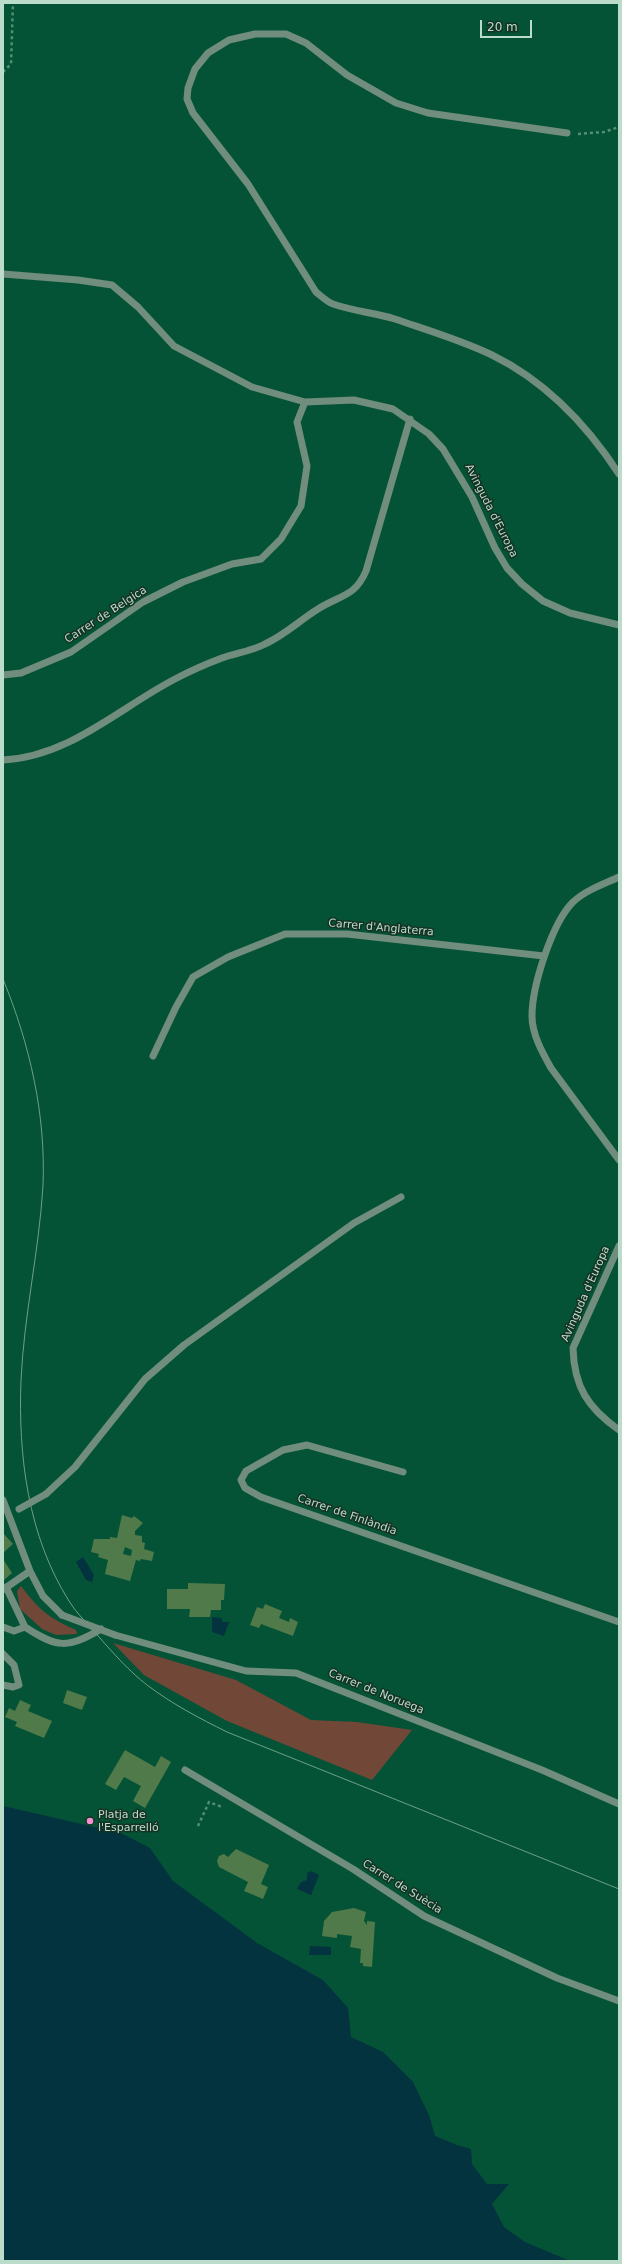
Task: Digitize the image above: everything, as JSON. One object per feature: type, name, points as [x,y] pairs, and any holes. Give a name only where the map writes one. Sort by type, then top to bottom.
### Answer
[{"type":"street","points":[[567,133],[428,113],[396,103],[347,75],[306,43],[286,34],[255,34],[229,40],[208,53],[195,68],[188,88],[187,99],[193,113],[248,184],[316,292],[332,304],[390,318],[458,341],[492,356],[524,374],[549,392],[576,417],[605,452],[619,474]]},
{"type":"street","name":"Avinguda d'Europa","points":[[3,274],[78,280],[112,285],[138,307],[174,346],[252,387],[305,402],[354,400],[393,409],[429,434],[455,466],[507,568],[522,584],[543,601],[570,613],[619,625]]},
{"type":"street","name":"Carrer de Belgica","points":[[3,675],[21,673],[71,652],[142,602],[183,582],[232,564],[261,559],[281,539],[301,506],[307,466],[297,422],[305,402]]},
{"type":"street","points":[[3,760],[43,751],[98,728],[186,673],[222,658],[263,645],[281,636],[317,609],[354,590],[366,571],[410,420]]},
{"type":"street","points":[[619,877],[587,892],[574,902],[562,916],[544,956],[532,1016],[534,1032],[542,1052],[551,1068],[619,1160]]},
{"type":"street","name":"Carrer d'Anglaterra","points":[[153,1056],[176,1007],[193,977],[228,957],[285,934],[347,934],[544,956]]},
{"type":"street","points":[[7,1514],[46,1494],[75,1467],[145,1379],[184,1345],[354,1223],[401,1197]]},
{"type":"street","name":"Avinguda d'Europa","points":[[619,1246],[573,1348],[575,1370],[584,1395],[602,1418],[619,1430]]},
{"type":"street","name":"Carrer de Finlàndia","points":[[403,1472],[307,1445],[283,1450],[246,1471],[241,1480],[245,1488],[261,1497],[619,1622]]},
{"type":"street","points":[[3,1500],[7,1514],[30,1571],[5,1589],[25,1627],[45,1640],[68,1645],[85,1639],[101,1629]]},
{"type":"street","name":"Carrer de Noruega","points":[[30,1571],[43,1596],[62,1615],[115,1635],[246,1671],[296,1673],[542,1770],[619,1804]]},
{"type":"street","points":[[3,1627],[14,1631],[25,1627]]},
{"type":"street","points":[[3,1654],[14,1664],[19,1685],[13,1687],[3,1685]]},
{"type":"street","name":"Carrer de Suècia","points":[[185,1770],[353,1869],[424,1916],[557,1978],[619,2001]]},
{"type":"path","points":[[3,72],[11,64],[13,3]]},
{"type":"path","points":[[567,133],[586,135],[619,127]]},
{"type":"path","points":[[198,1826],[209,1802]]},
{"type":"shaded area","points":[[21,1586],[39,1607],[51,1617],[76,1630],[77,1634],[56,1635],[42,1629],[20,1609],[17,1591]]},
{"type":"shaded area","points":[[113,1643],[236,1680],[311,1720],[357,1722],[412,1730],[372,1780],[227,1721],[144,1675]]},
{"type":"water","points":[[83,1557],[94,1575],[92,1582],[86,1580],[76,1562]]},
{"type":"water","points":[[212,1617],[222,1618],[222,1622],[229,1622],[224,1636],[212,1632]]},
{"type":"water","points":[[3,1806],[121,1833],[150,1848],[173,1881],[257,1943],[323,1980],[348,2008],[351,2037],[383,2052],[413,2082],[429,2115],[435,2136],[471,2149],[472,2164],[487,2184],[509,2184],[492,2204],[504,2227],[525,2242],[570,2261],[3,2261]]},
{"type":"water","points":[[311,1871],[319,1875],[311,1895],[297,1889],[301,1882],[307,1880],[307,1873]]},
{"type":"water","points":[[310,1946],[331,1947],[331,1955],[309,1955]]},
{"type":"building","points":[[122,1515],[132,1518],[134,1516],[143,1523],[135,1531],[135,1535],[142,1536],[142,1542],[145,1543],[144,1549],[154,1552],[152,1561],[141,1559],[140,1561],[136,1560],[130,1581],[105,1574],[108,1560],[98,1557],[99,1554],[91,1552],[94,1539],[110,1539],[110,1537],[117,1538]],"holes":[[[125,1547],[132,1550],[131,1556],[123,1554]]]},
{"type":"building","points":[[3,1533],[13,1544],[3,1553]]},
{"type":"building","points":[[3,1559],[12,1573],[3,1581]]},
{"type":"building","points":[[188,1583],[225,1584],[224,1600],[221,1600],[221,1610],[211,1610],[210,1617],[189,1617],[190,1609],[167,1609],[167,1589],[188,1589]]},
{"type":"building","points":[[265,1604],[282,1611],[279,1618],[289,1622],[290,1618],[298,1622],[293,1636],[261,1624],[259,1628],[250,1625],[257,1607],[263,1609]]},
{"type":"building","points":[[67,1690],[87,1697],[82,1710],[63,1703]]},
{"type":"building","points":[[20,1700],[31,1705],[28,1711],[52,1721],[44,1738],[15,1726],[17,1722],[5,1717],[9,1708],[15,1711]]},
{"type":"building","points":[[125,1750],[155,1767],[161,1756],[171,1762],[145,1808],[133,1801],[141,1786],[124,1777],[116,1790],[105,1784]]},
{"type":"building","points":[[236,1849],[269,1865],[261,1884],[268,1887],[263,1899],[244,1891],[248,1882],[219,1867],[217,1861],[219,1856],[224,1854],[228,1857]]},
{"type":"building","points":[[354,1908],[366,1912],[364,1921],[367,1925],[367,1921],[375,1922],[372,1967],[363,1966],[363,1963],[360,1963],[361,1949],[350,1947],[352,1936],[337,1934],[337,1938],[322,1936],[324,1921],[332,1912]]},
{"type":"tram line","points":[[3,979],[13,1004],[28,1055],[39,1107],[42,1133],[43,1186],[41,1210],[25,1331],[21,1380],[21,1437],[24,1466],[28,1495],[44,1550],[55,1576],[72,1606],[116,1656],[140,1680],[186,1710],[227,1732],[619,1889]]},
{"type":"place","name":"Platja de l'Esparrelló","points":[[90,1821]]}]
